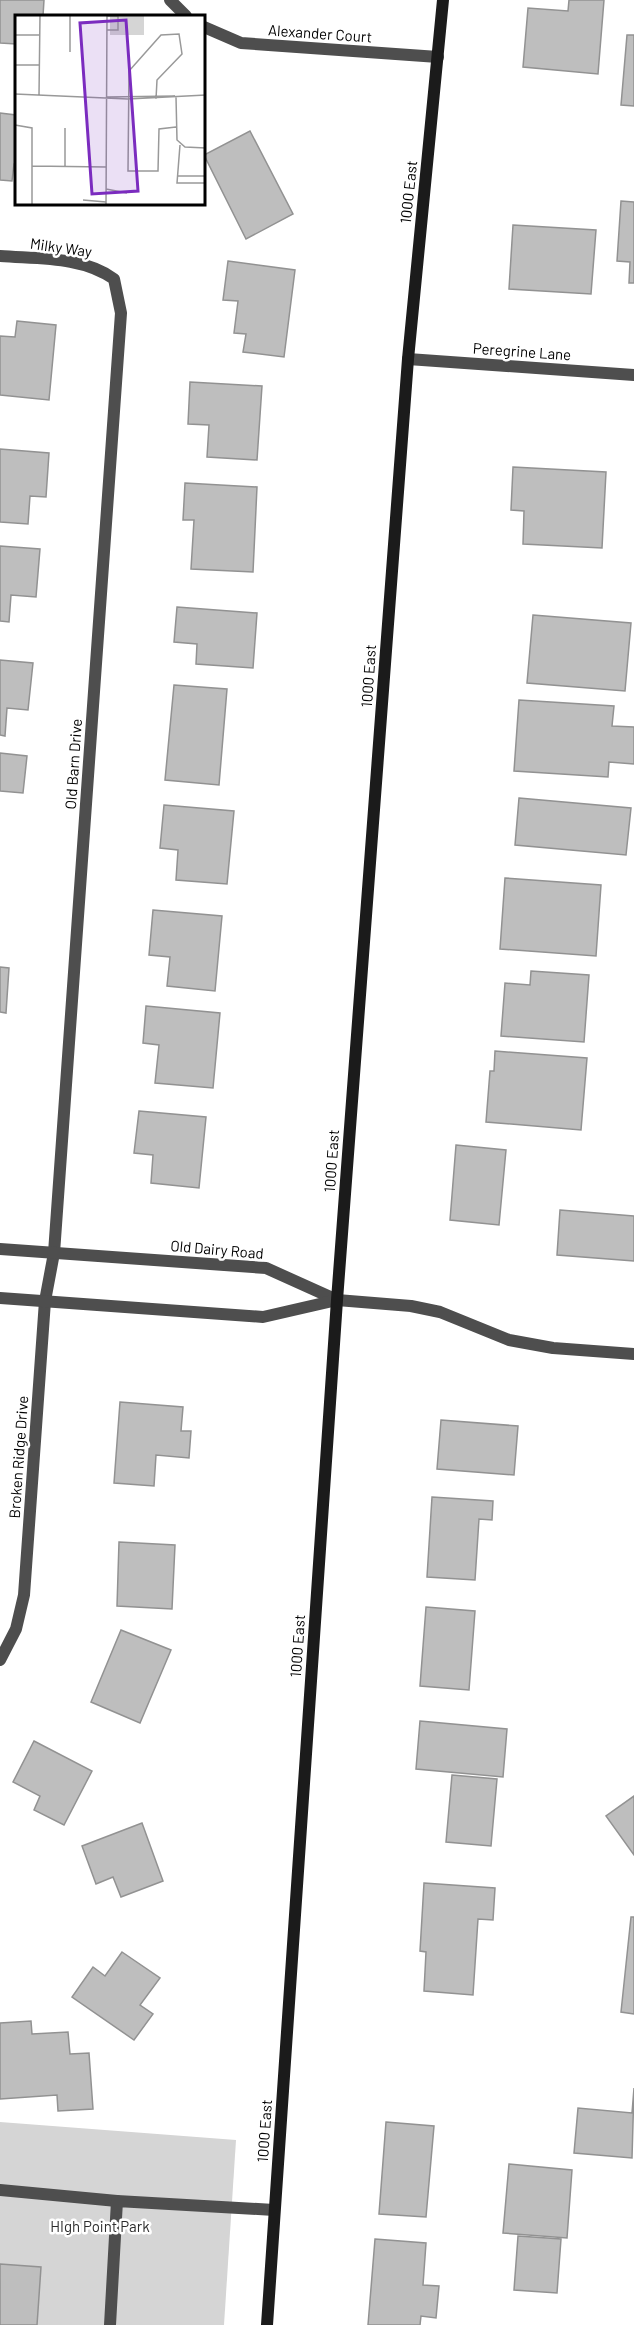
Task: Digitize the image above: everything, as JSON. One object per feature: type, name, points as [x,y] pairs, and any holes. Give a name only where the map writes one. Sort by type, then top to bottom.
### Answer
[{"type":"street","points":[[170,0],[185,15]]},
{"type":"street","name":"1000 East","points":[[267,2325],[337,1300],[408,359],[442,0]]},
{"type":"street","name":"Alexander Court","points":[[206,28],[240,43],[438,57]]},
{"type":"street","name":"Milky Way","points":[[0,256],[84,264],[114,279]]},
{"type":"street","name":"Old Barn Drive","points":[[54,1252],[121,313],[114,279]]},
{"type":"street","name":"Peregrine Lane","points":[[408,359],[634,375]]},
{"type":"street","name":"Old Dairy Road","points":[[0,1249],[266,1268],[337,1300]]},
{"type":"street","name":"Broken Ridge Drive","points":[[0,1660],[16,1629],[24,1595],[45,1301],[54,1252]]},
{"type":"street","points":[[0,1298],[263,1317],[337,1300],[411,1306],[440,1312],[509,1340],[553,1348],[634,1354]]},
{"type":"street","points":[[0,2190],[274,2210]]},
{"type":"street","points":[[110,2325],[117,2200]]},
{"type":"green space","name":"HIgh Point Park","points":[[0,2122],[236,2140],[224,2325],[0,2325]]},
{"type":"building","points":[[0,0],[44,0],[43,15],[15,15],[15,44],[0,43]]},
{"type":"building","points":[[569,0],[604,0],[598,74],[523,67],[528,8],[568,11]]},
{"type":"building","points":[[627,35],[634,35],[634,106],[621,105]]},
{"type":"building","points":[[0,113],[15,115],[15,164],[12,181],[0,180]]},
{"type":"building","points":[[250,131],[293,214],[246,239],[206,159],[206,154]]},
{"type":"building","points":[[621,201],[634,202],[634,283],[629,283],[630,262],[617,261]]},
{"type":"building","points":[[513,225],[596,230],[591,294],[509,289]]},
{"type":"building","points":[[228,261],[295,270],[284,357],[243,352],[246,334],[234,333],[238,301],[223,300]]},
{"type":"building","points":[[17,321],[56,325],[49,400],[0,395],[0,336],[15,337]]},
{"type":"building","points":[[190,382],[262,386],[257,460],[207,457],[209,425],[188,424]]},
{"type":"building","points":[[0,449],[49,453],[46,497],[30,496],[28,524],[0,522]]},
{"type":"building","points":[[513,467],[606,472],[602,548],[523,544],[524,511],[511,510]]},
{"type":"building","points":[[185,483],[257,487],[253,572],[191,569],[194,520],[183,520]]},
{"type":"building","points":[[0,546],[40,549],[36,597],[11,595],[9,622],[0,621]]},
{"type":"building","points":[[177,607],[257,613],[253,668],[196,664],[197,644],[174,642]]},
{"type":"building","points":[[533,615],[631,623],[625,691],[527,683]]},
{"type":"building","points":[[0,660],[33,663],[28,710],[7,708],[5,736],[0,735]]},
{"type":"building","points":[[174,685],[227,689],[219,785],[165,780]]},
{"type":"building","points":[[519,700],[614,706],[612,726],[634,727],[634,764],[609,762],[608,777],[514,771]]},
{"type":"building","points":[[0,753],[27,756],[23,793],[0,791]]},
{"type":"building","points":[[519,798],[631,808],[626,855],[515,845]]},
{"type":"building","points":[[164,805],[234,811],[227,884],[176,880],[178,850],[160,848]]},
{"type":"building","points":[[505,878],[601,885],[596,956],[500,949]]},
{"type":"building","points":[[153,910],[222,916],[215,991],[167,986],[170,957],[149,955]]},
{"type":"building","points":[[0,967],[9,968],[6,1013],[0,1012]]},
{"type":"building","points":[[531,971],[589,975],[584,1042],[501,1036],[505,983],[530,985]]},
{"type":"building","points":[[146,1006],[220,1013],[213,1088],[155,1083],[159,1045],[143,1043]]},
{"type":"building","points":[[495,1051],[587,1058],[581,1130],[486,1122],[490,1071],[494,1071]]},
{"type":"building","points":[[139,1111],[206,1117],[199,1188],[151,1183],[153,1155],[134,1153]]},
{"type":"building","points":[[456,1145],[506,1150],[499,1225],[450,1220]]},
{"type":"building","points":[[560,1210],[634,1216],[634,1261],[557,1255]]},
{"type":"building","points":[[120,1402],[183,1407],[181,1431],[191,1431],[189,1458],[156,1455],[154,1486],[114,1483]]},
{"type":"building","points":[[441,1420],[518,1426],[514,1475],[437,1469]]},
{"type":"building","points":[[432,1497],[493,1501],[492,1520],[479,1519],[475,1580],[427,1577]]},
{"type":"building","points":[[119,1542],[175,1545],[172,1609],[117,1606]]},
{"type":"building","points":[[426,1607],[475,1611],[469,1690],[420,1686]]},
{"type":"building","points":[[121,1630],[171,1650],[140,1723],[91,1702]]},
{"type":"building","points":[[420,1721],[507,1729],[503,1777],[416,1769]]},
{"type":"building","points":[[34,1741],[92,1771],[64,1825],[34,1810],[40,1796],[13,1782]]},
{"type":"building","points":[[452,1775],[497,1779],[491,1846],[446,1842]]},
{"type":"building","points":[[634,1796],[634,1855],[606,1816]]},
{"type":"building","points":[[142,1823],[163,1881],[121,1897],[113,1877],[96,1884],[82,1846]]},
{"type":"building","points":[[424,1883],[495,1888],[493,1920],[478,1919],[473,1995],[424,1991],[426,1952],[420,1951]]},
{"type":"building","points":[[631,1917],[634,1917],[634,2014],[621,2012]]},
{"type":"building","points":[[122,1952],[160,1978],[140,2005],[153,2014],[134,2040],[72,1997],[93,1967],[105,1976]]},
{"type":"building","points":[[31,2021],[32,2034],[68,2032],[70,2054],[89,2053],[93,2109],[58,2111],[57,2095],[0,2099],[0,2023]]},
{"type":"building","points":[[634,2088],[632,2158],[574,2153],[578,2108],[632,2113]]},
{"type":"building","points":[[386,2122],[434,2126],[426,2217],[379,2214]]},
{"type":"building","points":[[509,2164],[572,2170],[567,2238],[503,2233]]},
{"type":"building","points":[[518,2236],[561,2239],[557,2293],[514,2290]]},
{"type":"building","points":[[375,2239],[426,2243],[423,2285],[439,2286],[436,2318],[421,2316],[420,2325],[368,2325]]},
{"type":"building","points":[[0,2264],[41,2267],[37,2325],[0,2325]]}]
